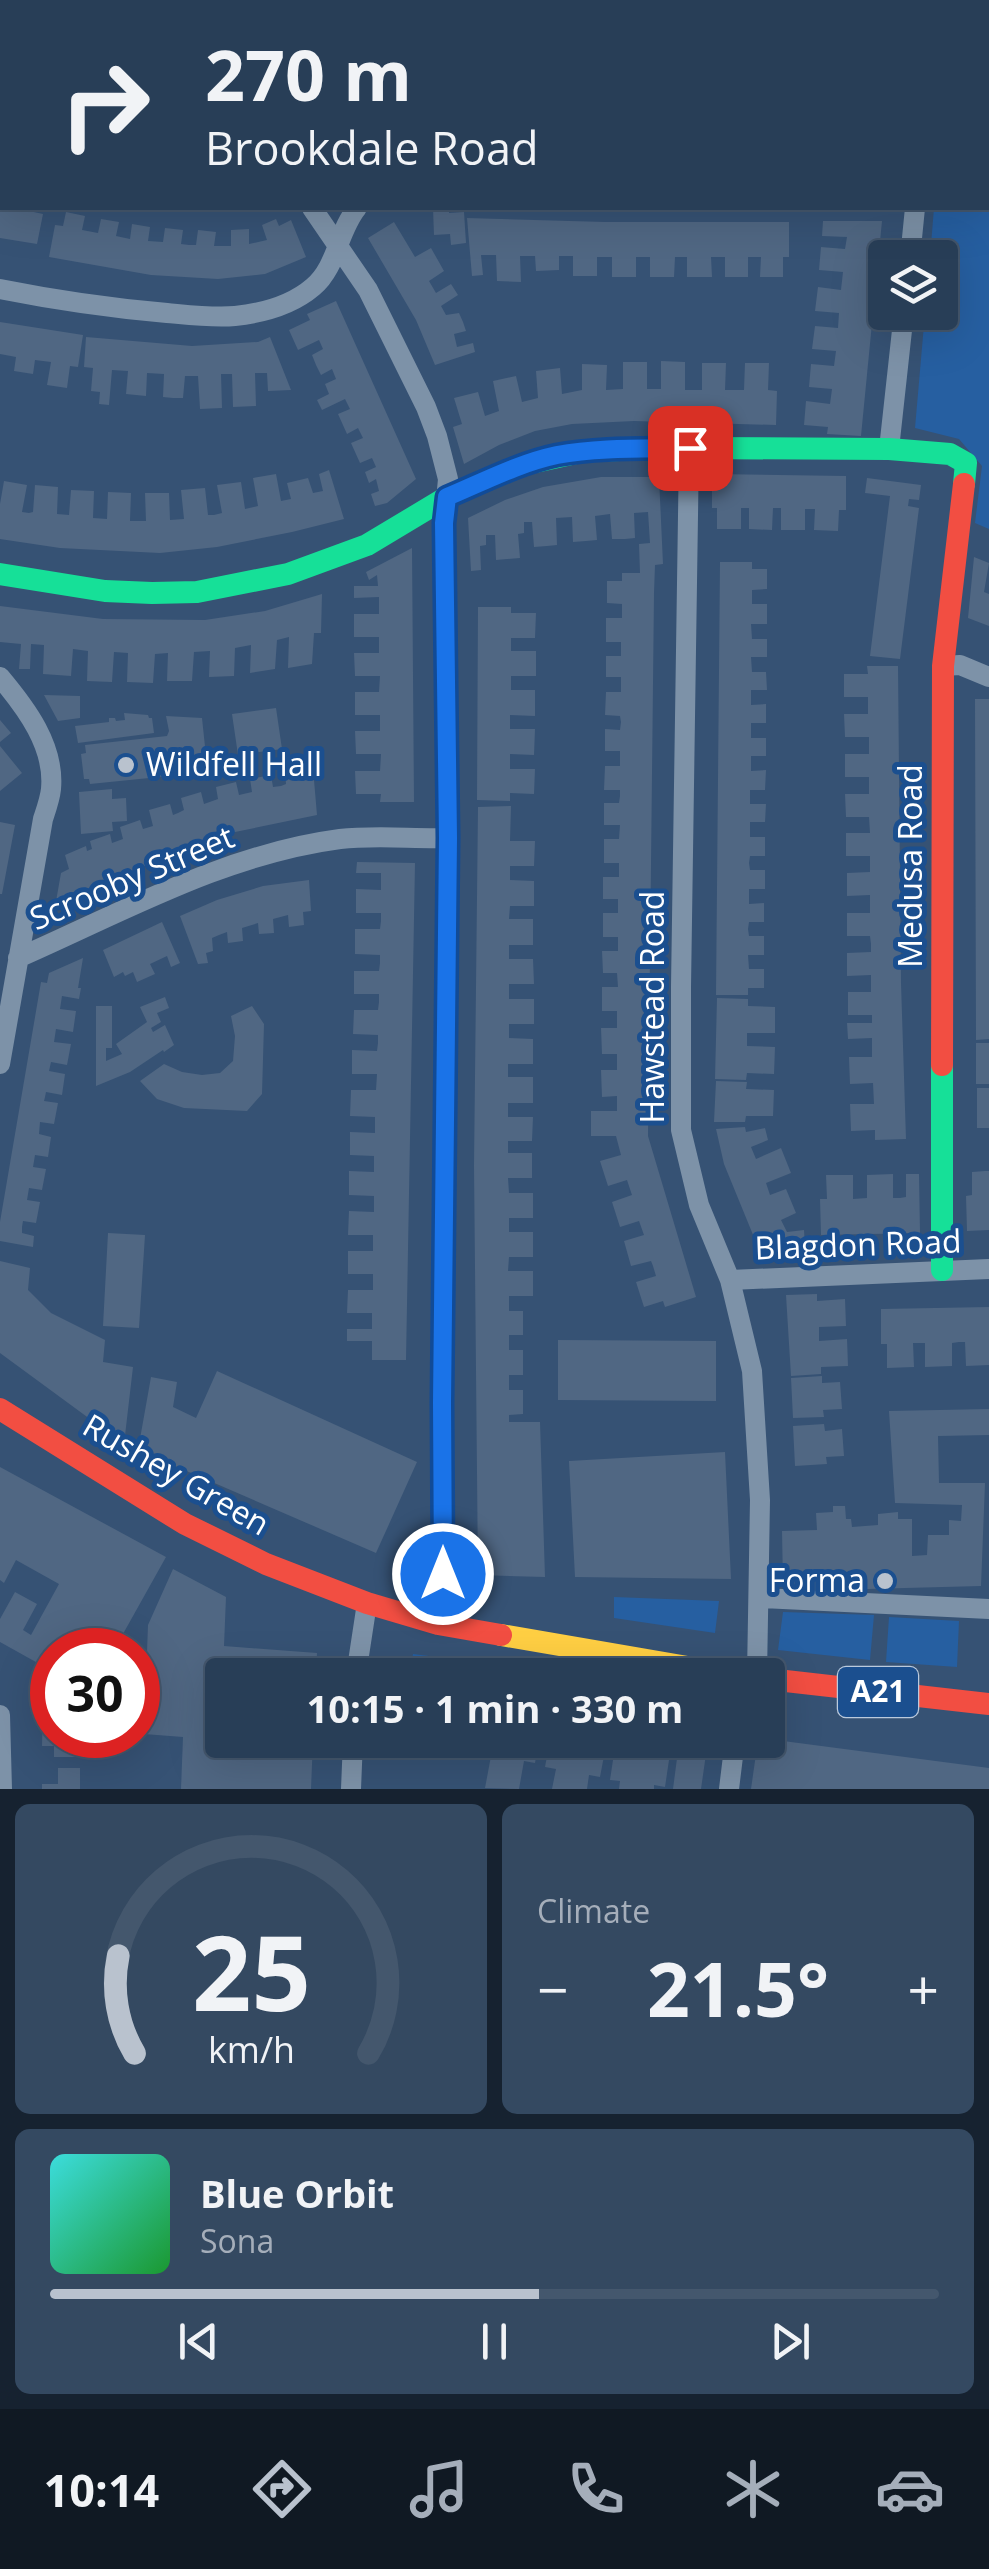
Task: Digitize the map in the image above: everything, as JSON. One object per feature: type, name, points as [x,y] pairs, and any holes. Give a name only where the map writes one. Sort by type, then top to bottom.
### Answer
[{"type":"main road","points":[[0,574],[104,591],[197,592],[288,574],[367,545],[447,497],[554,456],[585,451],[690,448],[889,449]]},
{"type":"main road","name":"Medusa Road","points":[[889,449],[950,454],[966,463],[944,666],[942,1270]]},
{"type":"main road","name":"Rushey Green","points":[[0,1409],[185,1524],[266,1564],[367,1603],[438,1624],[635,1658]]},
{"type":"main road","name":"A21","points":[[785,1682],[989,1704]]},
{"type":"street","points":[[313,210],[368,290],[426,406],[448,479],[444,523],[448,838],[443,1578],[438,1624]]},
{"type":"street","points":[[0,289],[106,308],[186,315],[235,316],[278,308],[314,286],[328,269],[346,221],[355,210]]},
{"type":"street","points":[[912,240],[915,210]]},
{"type":"street","points":[[889,449],[902,330]]},
{"type":"street","name":"Hawstead Road","points":[[690,448],[681,1130],[699,1205],[730,1280],[752,1371],[760,1500],[758,1658]]},
{"type":"street","points":[[944,666],[960,665],[989,677]]},
{"type":"street","points":[[0,678],[43,739],[52,788],[43,819],[0,1064]]},
{"type":"street","name":"Scrooby Street","points":[[18,958],[160,893],[275,852],[343,839],[448,838]]},
{"type":"street","name":"Blagdon Road","points":[[730,1280],[989,1270]]},
{"type":"street","points":[[760,1598],[989,1609]]},
{"type":"street","points":[[358,1658],[367,1603]]},
{"type":"street","points":[[0,1715],[2,1789]]},
{"type":"street","points":[[351,1789],[352,1758]]},
{"type":"street","points":[[729,1789],[732,1758]]},
{"type":"shaded area","points":[[934,210],[989,210],[989,529],[975,523],[982,466],[959,439],[915,428],[924,330],[958,330],[958,240],[931,240]]},
{"type":"shaded area","points":[[614,1597],[719,1601],[715,1633],[614,1618]]},
{"type":"shaded area","points":[[783,1612],[874,1615],[870,1660],[778,1650]]},
{"type":"shaded area","points":[[889,1617],[959,1621],[957,1667],[886,1662]]},
{"type":"shaded area","points":[[413,1654],[444,1658],[412,1658]]},
{"type":"building","points":[[0,210],[43,214],[37,244],[0,238]]},
{"type":"building","points":[[433,210],[464,212],[466,243],[451,245],[450,234],[434,235]]},
{"type":"building","points":[[66,212],[85,216],[82,230],[98,233],[101,219],[119,222],[116,236],[130,239],[132,224],[150,227],[148,241],[163,242],[165,228],[183,230],[181,244],[189,245],[196,245],[198,230],[216,232],[214,246],[231,246],[231,230],[249,229],[249,244],[267,240],[262,225],[276,219],[279,226],[291,220],[306,257],[265,274],[218,279],[151,275],[49,257],[55,225],[63,226]]},
{"type":"building","points":[[467,218],[789,222],[789,257],[783,257],[783,277],[760,277],[761,257],[748,257],[748,277],[725,277],[725,257],[711,257],[712,277],[687,277],[687,257],[675,257],[674,277],[650,277],[650,257],[636,257],[636,277],[612,277],[612,257],[597,257],[597,276],[573,276],[573,256],[559,256],[559,270],[536,271],[535,256],[520,256],[521,282],[497,281],[496,255],[481,255],[483,275],[472,276]]},
{"type":"building","points":[[823,221],[882,221],[880,240],[868,240],[868,330],[871,330],[861,436],[827,434],[828,427],[804,425],[806,401],[830,404],[832,389],[809,387],[811,364],[834,366],[836,351],[812,349],[815,326],[838,328],[839,313],[815,311],[818,287],[841,290],[843,272],[819,270],[821,247],[845,249],[847,237],[822,236]]},
{"type":"building","points":[[394,222],[415,257],[431,248],[444,271],[429,281],[436,293],[451,284],[458,295],[441,306],[446,315],[459,313],[463,322],[466,331],[454,334],[457,347],[473,343],[475,352],[435,365],[416,320],[368,238]]},
{"type":"building","points":[[336,301],[416,479],[387,503],[375,506],[371,494],[379,491],[376,479],[369,483],[365,472],[376,467],[372,458],[360,463],[351,443],[363,438],[358,428],[347,434],[338,414],[350,409],[345,399],[322,410],[317,400],[329,394],[325,384],[336,379],[332,369],[321,375],[316,365],[312,355],[323,349],[319,340],[298,350],[289,330],[310,320],[307,314]]},
{"type":"building","points":[[0,322],[83,335],[78,367],[70,366],[67,388],[47,385],[51,362],[35,360],[33,374],[14,371],[16,357],[0,354]]},
{"type":"building","points":[[86,337],[192,346],[258,342],[270,337],[291,390],[268,391],[267,373],[255,373],[256,406],[233,407],[232,374],[221,374],[222,408],[200,409],[198,376],[185,376],[183,398],[173,398],[163,397],[164,374],[147,373],[146,396],[126,394],[128,371],[112,370],[109,405],[99,404],[100,392],[91,391],[93,368],[84,367]]},
{"type":"building","points":[[661,361],[685,362],[685,390],[702,390],[702,363],[726,363],[725,390],[744,390],[745,363],[769,363],[768,390],[777,391],[776,425],[634,421],[572,424],[535,431],[464,464],[453,427],[462,424],[454,398],[478,392],[485,416],[499,411],[493,381],[516,376],[522,402],[538,398],[536,371],[560,368],[562,394],[582,390],[582,364],[607,365],[606,390],[623,389],[623,362],[647,362],[647,389],[661,389]]},
{"type":"building","points":[[329,470],[344,519],[292,532],[217,547],[160,553],[60,548],[0,539],[4,481],[27,485],[22,512],[33,512],[35,485],[58,487],[57,514],[69,515],[71,490],[94,491],[93,518],[107,519],[108,492],[131,493],[130,521],[146,521],[145,493],[169,493],[170,520],[184,519],[181,490],[205,488],[208,515],[214,515],[222,513],[217,485],[241,482],[245,509],[258,506],[253,478],[276,474],[281,501],[291,499],[287,483],[308,478],[313,493],[323,491],[319,474]]},
{"type":"building","points":[[712,474],[846,476],[846,510],[839,510],[838,531],[814,530],[815,509],[805,509],[805,530],[781,530],[781,508],[773,508],[772,530],[749,529],[749,508],[741,508],[741,529],[717,529],[717,508],[712,508]]},
{"type":"building","points":[[601,477],[659,477],[663,564],[655,565],[654,593],[648,1136],[696,1297],[665,1307],[663,1301],[644,1307],[636,1282],[656,1276],[653,1266],[651,1261],[631,1266],[624,1241],[644,1235],[639,1221],[620,1227],[612,1202],[632,1195],[627,1180],[608,1186],[600,1161],[621,1155],[616,1136],[591,1136],[591,1111],[617,1111],[617,1096],[602,1097],[601,1070],[617,1070],[617,1054],[602,1054],[601,1028],[617,1028],[617,1011],[602,1011],[602,987],[618,987],[617,973],[603,973],[602,951],[618,951],[618,937],[603,937],[603,913],[618,913],[618,899],[603,899],[603,877],[619,877],[619,863],[604,863],[604,839],[619,839],[620,825],[604,825],[604,803],[619,803],[620,796],[620,790],[604,790],[605,766],[620,766],[620,751],[605,751],[605,729],[620,730],[621,722],[620,716],[605,715],[606,692],[621,692],[621,677],[606,677],[606,656],[621,656],[621,642],[606,642],[606,618],[622,618],[622,604],[607,603],[607,581],[622,581],[622,573],[640,573],[639,544],[650,543],[648,512],[634,513],[635,538],[625,539],[612,539],[610,514],[595,516],[597,540],[573,542],[572,517],[556,518],[557,545],[547,546],[534,547],[532,522],[524,522],[524,533],[518,534],[520,558],[496,560],[495,535],[486,535],[486,545],[480,546],[481,570],[471,571],[468,518],[543,487]]},
{"type":"building","points":[[867,478],[921,485],[919,500],[909,499],[908,506],[919,508],[900,659],[870,656],[890,496],[865,493]]},
{"type":"building","points":[[412,548],[414,802],[380,802],[381,794],[356,794],[355,771],[380,771],[381,754],[356,754],[355,731],[380,731],[380,715],[355,715],[355,692],[379,692],[380,676],[355,676],[354,653],[379,653],[379,637],[354,637],[354,614],[379,614],[379,597],[354,598],[354,586],[378,586],[377,575],[369,580],[366,572]]},
{"type":"building","points":[[974,557],[989,563],[984,592],[989,594],[989,626],[968,618]]},
{"type":"building","points":[[720,562],[752,562],[752,569],[767,569],[767,589],[752,590],[752,604],[767,604],[767,624],[751,624],[752,639],[767,639],[767,657],[751,657],[752,672],[766,672],[767,690],[751,690],[751,705],[766,704],[766,723],[751,723],[751,738],[766,738],[766,756],[751,756],[751,771],[766,770],[765,790],[750,790],[750,804],[766,804],[765,822],[750,822],[750,837],[765,837],[765,856],[750,856],[749,863],[750,870],[765,870],[765,889],[749,889],[749,904],[764,903],[764,922],[749,922],[748,929],[749,936],[764,936],[764,955],[748,955],[749,969],[764,969],[764,988],[748,988],[748,995],[716,995]]},
{"type":"building","points":[[322,594],[321,633],[314,633],[312,664],[288,668],[289,637],[277,640],[275,669],[250,673],[251,645],[235,648],[234,676],[209,677],[210,651],[194,652],[192,681],[167,681],[168,653],[155,654],[153,683],[127,682],[128,653],[114,652],[112,682],[87,681],[88,651],[73,649],[71,676],[43,674],[44,645],[31,644],[30,669],[19,669],[21,644],[0,642],[0,606],[103,619],[205,620],[265,611]]},
{"type":"building","points":[[478,607],[511,607],[511,613],[536,613],[535,638],[511,638],[511,651],[536,651],[536,676],[511,676],[511,690],[535,690],[535,716],[510,715],[510,729],[535,729],[534,755],[510,754],[510,769],[535,769],[534,794],[510,793],[510,801],[477,800]]},
{"type":"building","points":[[867,666],[898,666],[906,1139],[875,1140],[875,1130],[851,1131],[850,1104],[874,1104],[873,1083],[850,1084],[849,1057],[872,1057],[872,1038],[848,1039],[847,1023],[872,1023],[872,1015],[848,1015],[848,992],[871,992],[871,975],[847,976],[847,953],[871,952],[871,944],[870,936],[847,936],[847,913],[870,913],[870,895],[847,896],[847,873],[870,872],[870,856],[846,856],[846,833],[870,833],[869,817],[846,817],[845,794],[869,794],[869,777],[845,777],[845,754],[869,754],[869,737],[845,737],[844,714],[868,714],[868,697],[844,697],[844,674],[868,674]]},
{"type":"building","points":[[44,695],[80,696],[80,718],[58,721]]},
{"type":"building","points":[[975,699],[989,699],[989,1039],[976,1040]]},
{"type":"building","points":[[276,708],[282,749],[238,755],[232,714]]},
{"type":"building","points":[[124,713],[148,715],[154,733],[78,743],[75,726],[109,722],[109,718],[125,720]]},
{"type":"building","name":"Wildfell Hall","points":[[166,716],[202,718],[206,756],[178,775],[90,784],[89,779],[84,779],[81,754],[86,753],[85,745],[167,736]]},
{"type":"building","points":[[0,720],[11,733],[0,742]]},
{"type":"building","points":[[0,746],[22,773],[0,791]]},
{"type":"building","points":[[306,768],[308,781],[314,780],[317,815],[204,842],[55,907],[61,873],[69,869],[65,855],[86,846],[87,851],[92,849],[90,841],[110,834],[112,843],[123,839],[120,827],[140,820],[143,829],[153,826],[149,810],[170,804],[173,815],[184,810],[181,798],[201,792],[204,804],[218,799],[216,787],[236,782],[239,795],[252,792],[250,779],[271,775],[273,787],[281,786],[286,784],[285,771]]},
{"type":"building","points":[[112,789],[112,799],[126,798],[127,821],[112,822],[113,831],[81,834],[79,792]]},
{"type":"building","points":[[511,806],[510,841],[535,841],[534,866],[510,866],[510,880],[534,881],[534,906],[510,906],[509,919],[533,919],[533,945],[509,945],[509,959],[533,959],[534,984],[509,984],[509,999],[534,999],[534,1024],[509,1024],[509,1038],[533,1039],[533,1064],[508,1064],[508,1077],[533,1077],[533,1103],[508,1103],[508,1117],[533,1117],[532,1141],[508,1141],[508,1153],[532,1153],[532,1178],[508,1178],[509,1193],[533,1193],[533,1218],[509,1218],[509,1232],[533,1232],[533,1257],[509,1257],[508,1271],[533,1271],[533,1296],[509,1296],[509,1311],[523,1311],[523,1335],[509,1335],[509,1350],[523,1350],[523,1375],[509,1375],[509,1390],[523,1390],[523,1414],[509,1415],[509,1422],[540,1422],[545,1577],[478,1575],[474,1166],[478,807]]},
{"type":"building","points":[[0,822],[15,825],[2,894],[0,894]]},
{"type":"building","points":[[357,862],[415,863],[406,1360],[372,1360],[372,1341],[347,1341],[347,1329],[372,1329],[372,1313],[347,1313],[348,1290],[373,1290],[373,1274],[348,1274],[348,1251],[373,1251],[373,1235],[348,1235],[349,1211],[374,1212],[374,1196],[349,1195],[349,1171],[374,1172],[374,1156],[350,1155],[350,1132],[375,1133],[375,1117],[350,1116],[351,1090],[376,1090],[377,1074],[352,1074],[352,1050],[377,1051],[378,1043],[378,1035],[353,1034],[354,1010],[378,1010],[379,1002],[379,994],[354,994],[354,971],[379,971],[380,963],[380,955],[355,954],[355,929],[380,929],[381,921],[381,913],[356,913],[356,889],[381,890],[381,873],[356,873]]},
{"type":"building","points":[[309,880],[311,911],[303,912],[304,925],[289,927],[288,915],[273,919],[274,933],[259,934],[258,923],[242,928],[243,941],[228,943],[227,932],[212,938],[213,951],[206,953],[208,963],[198,964],[180,916],[263,886]]},
{"type":"building","points":[[162,922],[180,963],[171,967],[167,956],[150,964],[155,974],[137,982],[133,972],[114,977],[103,950]]},
{"type":"building","points":[[83,958],[79,999],[62,996],[60,1009],[76,1011],[73,1032],[56,1029],[54,1042],[71,1044],[67,1065],[51,1062],[49,1071],[65,1074],[62,1095],[46,1092],[44,1101],[58,1103],[54,1124],[40,1122],[39,1134],[51,1137],[48,1157],[35,1155],[33,1167],[46,1169],[42,1190],[29,1188],[27,1200],[40,1202],[36,1223],[23,1221],[22,1227],[22,1233],[34,1236],[33,1247],[0,1241],[41,982],[47,983],[49,973]]},
{"type":"building","points":[[165,997],[169,1008],[157,1013],[161,1022],[151,1028],[153,1032],[165,1025],[174,1045],[130,1072],[96,1086],[96,1006],[112,1006],[112,1048],[106,1048],[106,1061],[122,1054],[116,1044],[147,1022],[140,1007]]},
{"type":"building","points":[[717,998],[748,999],[748,1006],[775,1007],[775,1033],[747,1033],[747,1046],[775,1047],[774,1074],[747,1073],[746,1080],[715,1079]]},
{"type":"building","points":[[252,1006],[264,1024],[262,1094],[247,1111],[184,1108],[157,1099],[140,1081],[164,1064],[182,1072],[220,1073],[233,1061],[235,1036],[231,1016]]},
{"type":"building","points":[[976,1043],[989,1043],[989,1084],[976,1084]]},
{"type":"building","points":[[716,1081],[747,1082],[746,1089],[774,1090],[773,1116],[746,1116],[745,1122],[714,1122]]},
{"type":"building","points":[[977,1088],[989,1088],[989,1128],[977,1128]]},
{"type":"building","points":[[745,1127],[746,1132],[765,1128],[768,1140],[751,1147],[756,1159],[781,1148],[791,1173],[766,1183],[770,1195],[786,1189],[796,1213],[781,1220],[787,1232],[804,1230],[805,1247],[758,1247],[724,1164],[716,1129]]},
{"type":"building","points":[[989,1171],[989,1230],[967,1231],[966,1196],[972,1195],[972,1172]]},
{"type":"building","points":[[893,1174],[893,1198],[900,1198],[906,1197],[906,1174],[919,1174],[920,1233],[821,1235],[820,1199],[827,1199],[826,1175],[853,1175],[853,1199],[867,1198],[867,1175]]},
{"type":"building","points":[[108,1233],[145,1235],[139,1328],[103,1326]]},
{"type":"building","points":[[0,1261],[30,1268],[28,1290],[51,1313],[105,1340],[103,1362],[133,1367],[124,1444],[0,1353]]},
{"type":"building","points":[[817,1294],[817,1301],[845,1299],[846,1326],[819,1327],[819,1341],[847,1339],[848,1366],[821,1367],[821,1374],[791,1376],[786,1295]]},
{"type":"building","points":[[989,1307],[989,1365],[966,1366],[965,1342],[959,1342],[952,1343],[952,1366],[925,1367],[925,1343],[913,1343],[914,1367],[887,1368],[887,1344],[881,1344],[881,1309]]},
{"type":"building","points":[[558,1340],[716,1341],[716,1401],[558,1400]]},
{"type":"building","points":[[217,1371],[417,1462],[376,1553],[138,1450],[151,1377],[177,1382],[173,1407],[196,1418]]},
{"type":"building","points":[[822,1376],[822,1383],[840,1382],[842,1409],[823,1410],[824,1417],[793,1418],[791,1378]]},
{"type":"building","points":[[989,1409],[989,1435],[938,1436],[939,1483],[985,1483],[981,1586],[792,1591],[783,1585],[782,1531],[817,1530],[816,1513],[833,1512],[833,1506],[845,1506],[846,1519],[851,1519],[852,1527],[878,1525],[878,1514],[898,1512],[898,1519],[912,1519],[912,1556],[927,1555],[928,1535],[949,1535],[949,1520],[961,1521],[962,1505],[895,1503],[889,1411]]},
{"type":"building","points":[[824,1424],[825,1431],[842,1429],[844,1456],[826,1457],[827,1464],[795,1466],[793,1426]]},
{"type":"building","points":[[725,1452],[731,1579],[575,1577],[569,1461]]},
{"type":"building","points":[[0,1467],[166,1557],[126,1628],[35,1628],[59,1584],[16,1560],[4,1583],[0,1580]]},
{"type":"building","points":[[173,1569],[226,1597],[224,1646],[317,1653],[317,1658],[205,1658],[205,1758],[312,1758],[311,1789],[181,1789],[183,1737],[160,1735],[160,1628],[148,1625]]},
{"type":"building","points":[[15,1592],[37,1604],[23,1630],[30,1634],[30,1659],[0,1642],[0,1619]]},
{"type":"building","points":[[785,1741],[989,1768],[989,1789],[751,1789],[755,1758],[785,1758]]},
{"type":"building","points":[[491,1758],[536,1758],[535,1763],[524,1761],[519,1789],[485,1788]]},
{"type":"building","points":[[547,1758],[604,1758],[600,1777],[589,1775],[587,1789],[552,1789],[556,1769],[545,1767]]},
{"type":"building","points":[[613,1758],[669,1758],[665,1787],[619,1789],[620,1781],[610,1780]]},
{"type":"building","points":[[677,1758],[705,1758],[701,1789],[673,1789]]},
{"type":"building","points":[[58,1768],[80,1768],[80,1789],[42,1789],[42,1784],[58,1784]]},
{"type":"traffic: fast","points":[[0,574],[105,591],[152,593],[197,592],[288,574],[367,545],[447,497],[526,464],[585,451],[889,449],[950,454],[966,463],[964,484]]},
{"type":"traffic: fast","points":[[942,1065],[942,1270]]},
{"type":"traffic: slow","points":[[501,1635],[635,1658]]},
{"type":"traffic: jam","points":[[942,1065],[943,666],[964,484]]},
{"type":"traffic: jam","points":[[0,1409],[185,1524],[266,1564],[367,1603],[438,1624],[501,1635]]},
{"type":"traffic: jam","points":[[785,1681],[989,1704]]},
{"type":"place","name":"Wildfell Hall","points":[[126,765]]},
{"type":"place","name":"Forma","points":[[885,1581]]},
{"type":"route","points":[[443,1574],[447,497],[554,456],[585,451],[690,448]]}]
